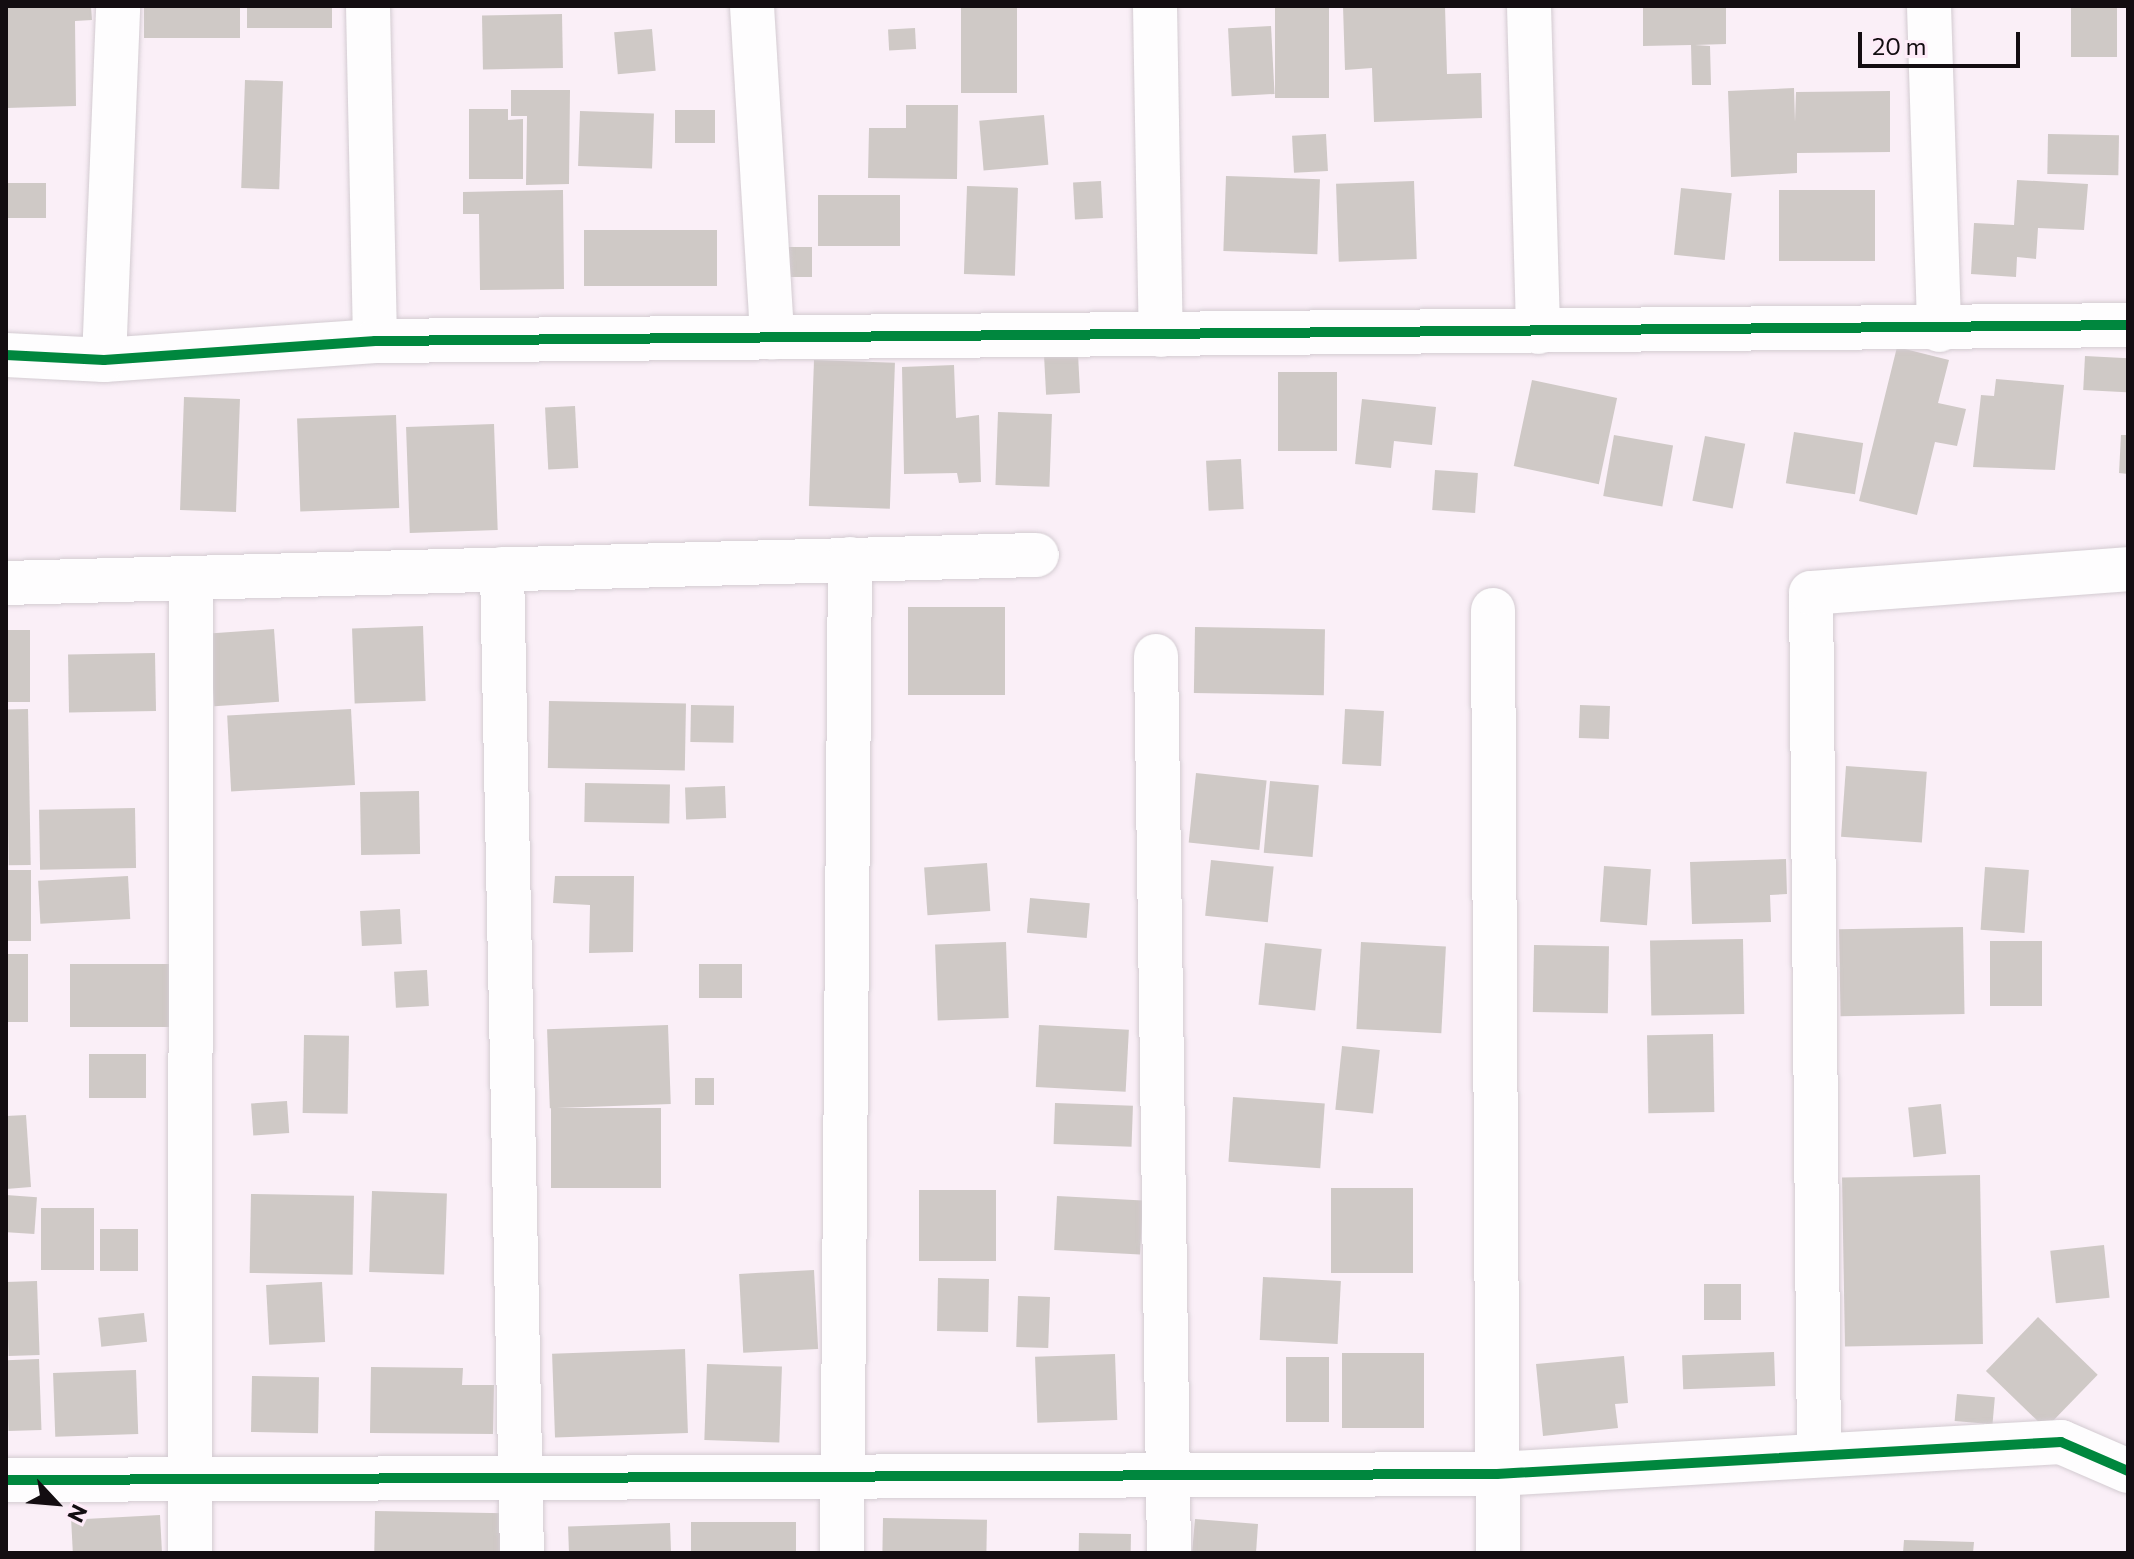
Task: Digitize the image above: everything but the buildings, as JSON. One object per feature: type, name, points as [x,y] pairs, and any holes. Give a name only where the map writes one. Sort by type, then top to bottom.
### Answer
[{"type":"street","points":[[104,360],[118,6]]},
{"type":"street","points":[[368,6],[375,341]]},
{"type":"street","points":[[752,6],[772,337]]},
{"type":"street","points":[[1155,6],[1161,335]]},
{"type":"street","points":[[1529,6],[1538,332]]},
{"type":"street","points":[[1929,6],[1939,330]]},
{"type":"street","points":[[6,355],[104,360],[375,341],[1939,330],[2128,325]]},
{"type":"street","points":[[6,583],[1037,555]]},
{"type":"street","points":[[842,1553],[850,559]]},
{"type":"street","points":[[502,569],[522,1553]]},
{"type":"street","points":[[1819,1452],[1811,593],[2128,569]]},
{"type":"street","points":[[190,1553],[191,578]]},
{"type":"street","points":[[1493,610],[1498,1553]]},
{"type":"street","points":[[1156,656],[1169,1553]]},
{"type":"street","points":[[6,1480],[1168,1479],[1497,1474],[1819,1452],[2061,1442],[2128,1471]]},
{"type":"cycle path","points":[[6,355],[104,360],[375,341],[2128,325]]},
{"type":"cycle path","points":[[6,1480],[1497,1474],[2061,1442],[2128,1471]]}]
